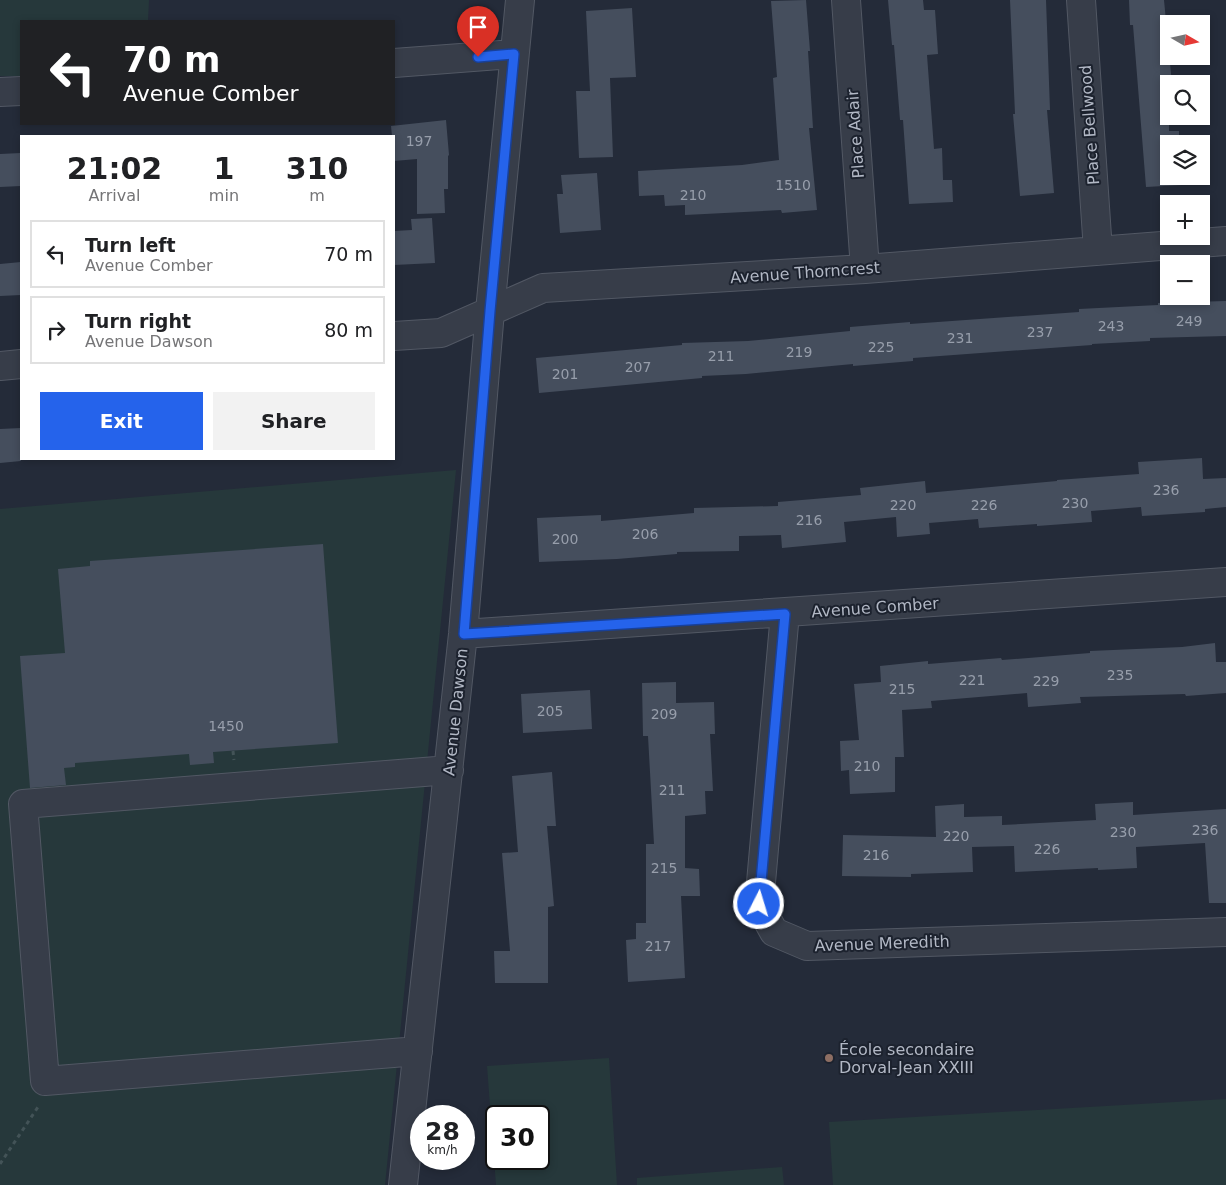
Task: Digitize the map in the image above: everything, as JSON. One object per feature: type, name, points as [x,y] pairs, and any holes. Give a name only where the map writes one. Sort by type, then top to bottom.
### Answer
[{"type":"street","name":"Avenue Dawson","points":[[403,1185],[464,634],[490,311],[520,0]]},
{"type":"street","name":"Place Adair","points":[[846,0],[865,268]]},
{"type":"street","name":"Place Bellwood","points":[[1080,0],[1098,251]]},
{"type":"street","points":[[395,63],[514,54]]},
{"type":"street","points":[[0,92],[20,91]]},
{"type":"street","name":"Avenue Thorncrest","points":[[395,336],[441,333],[543,288],[865,268],[1226,241]]},
{"type":"street","points":[[0,366],[20,364]]},
{"type":"street","name":"Avenue Comber","points":[[464,634],[785,614],[1226,582]]},
{"type":"street","name":"Avenue Meredith","points":[[785,614],[759,904],[774,932],[807,946],[1226,932]]},
{"type":"street","points":[[418,1051],[45,1080],[24,804],[449,770]]},
{"type":"path","points":[[0,1164],[42,1102],[45,1080]]},
{"type":"shaded area","points":[[0,0],[149,0],[148,20],[20,20],[20,76],[0,76]]},
{"type":"shaded area","points":[[456,470],[385,1185],[0,1185],[0,509]]},
{"type":"shaded area","points":[[609,1058],[617,1185],[496,1185],[495,1170],[550,1170],[550,1105],[490,1105],[487,1066]]},
{"type":"shaded area","points":[[1226,1099],[1226,1185],[833,1185],[829,1122]]},
{"type":"shaded area","points":[[782,1167],[784,1185],[637,1185],[637,1178]]},
{"type":"building","points":[[806,0],[813,128],[809,128],[817,210],[782,213],[781,210],[685,215],[685,205],[665,206],[664,195],[639,196],[638,171],[742,165],[779,160],[773,78],[777,77],[771,1]]},
{"type":"building","points":[[888,0],[923,0],[924,10],[935,10],[938,54],[927,55],[934,149],[942,148],[943,180],[952,180],[953,202],[909,204],[903,120],[900,120]]},
{"type":"building","points":[[1010,0],[1046,0],[1050,110],[1047,110],[1054,193],[1020,196],[1013,114],[1015,114]]},
{"type":"building","points":[[1129,0],[1164,0],[1165,15],[1160,15],[1160,65],[1170,65],[1171,75],[1160,75],[1160,125],[1169,125],[1169,131],[1179,131],[1179,135],[1160,135],[1160,185],[1182,185],[1146,187],[1133,25],[1130,25]]},
{"type":"building","points":[[632,8],[636,77],[610,78],[613,157],[579,158],[576,91],[590,91],[586,11]]},
{"type":"building","points":[[446,120],[449,155],[448,189],[444,189],[445,213],[417,214],[417,159],[395,161],[395,135],[392,135],[391,126]]},
{"type":"building","points":[[20,153],[20,186],[0,187],[0,154]]},
{"type":"building","points":[[597,173],[601,230],[560,233],[557,194],[563,194],[561,175]]},
{"type":"building","points":[[432,218],[435,263],[395,265],[395,231],[412,230],[411,219]]},
{"type":"building","points":[[20,262],[20,295],[0,296],[0,264]]},
{"type":"building","points":[[1210,301],[1226,301],[1226,336],[1150,338],[1150,341],[913,358],[913,361],[702,376],[702,378],[539,393],[536,358],[682,345],[682,343],[748,341],[850,331],[850,327],[1079,312],[1079,309],[1158,305],[1158,303],[1160,305],[1210,305]]},
{"type":"building","points":[[20,428],[21,461],[0,463],[0,429]]},
{"type":"building","points":[[1202,458],[1203,479],[1226,478],[1226,507],[1205,509],[1205,512],[1142,516],[1141,507],[1091,511],[1092,522],[1037,526],[1037,524],[979,528],[978,519],[929,523],[930,534],[897,537],[896,517],[844,522],[846,542],[782,548],[781,535],[739,536],[739,551],[677,552],[677,554],[617,559],[539,562],[537,518],[601,515],[601,521],[694,513],[694,508],[778,506],[778,502],[861,495],[860,488],[925,481],[926,493],[1139,474],[1138,462]]},
{"type":"building","points":[[323,544],[338,743],[213,752],[214,763],[190,765],[189,754],[75,763],[75,767],[64,768],[66,785],[30,788],[20,656],[65,653],[58,569],[90,566],[90,561]]},
{"type":"building","points":[[1215,643],[1216,662],[1226,662],[1226,693],[1186,696],[1185,694],[1080,697],[1081,703],[1028,707],[1027,693],[931,701],[932,708],[902,710],[904,757],[895,757],[895,792],[850,794],[849,770],[841,771],[840,741],[859,740],[854,684],[881,682],[880,666],[928,661],[928,664],[1001,658],[1002,660],[1090,653],[1090,651],[1182,647]]},
{"type":"building","points":[[676,682],[676,703],[714,702],[715,734],[710,734],[713,791],[705,791],[706,814],[685,816],[685,868],[699,869],[700,896],[681,896],[685,978],[628,982],[626,940],[636,939],[636,923],[646,923],[646,844],[654,844],[648,736],[643,736],[642,683]]},
{"type":"building","points":[[590,690],[592,729],[523,733],[521,694]]},
{"type":"building","points":[[552,772],[556,826],[547,826],[554,906],[548,907],[548,983],[495,983],[494,951],[510,951],[502,853],[518,852],[512,776]]},
{"type":"building","points":[[1133,802],[1133,815],[1226,809],[1226,903],[1209,903],[1205,843],[1136,847],[1137,868],[1015,872],[1014,846],[972,847],[973,872],[911,874],[911,877],[842,876],[843,835],[936,837],[935,806],[964,804],[964,817],[1002,816],[1002,825],[1096,820],[1095,804]]},
{"type":"place","name":"École secondaire Dorval-Jean XXIII","points":[[829,1058]]},
{"type":"route","points":[[478,57],[514,54],[490,311],[464,634],[785,614],[759,904]]}]
